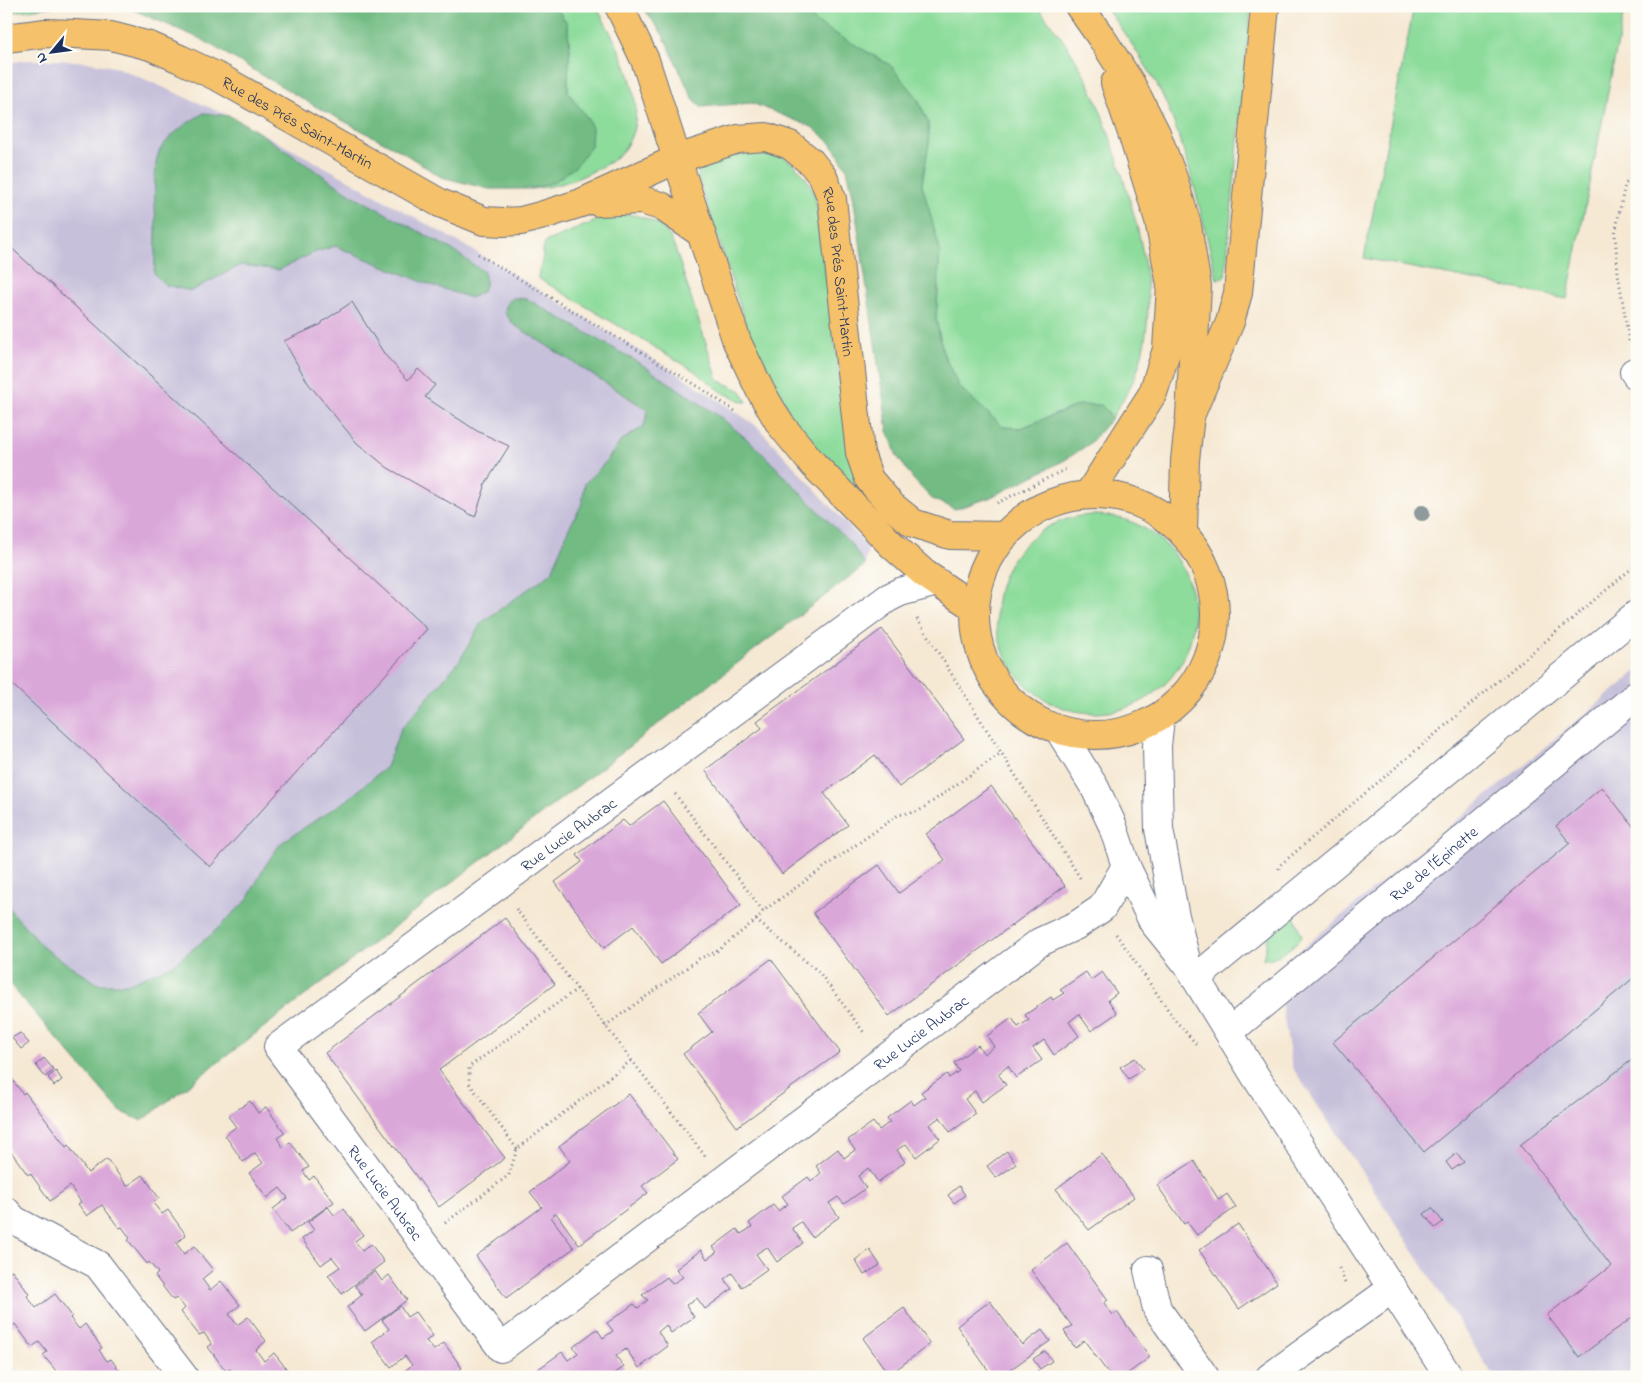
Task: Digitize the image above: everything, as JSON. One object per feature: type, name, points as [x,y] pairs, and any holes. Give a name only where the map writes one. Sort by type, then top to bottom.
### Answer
[{"type":"main road","points":[[619,6],[645,60],[737,342],[760,390],[780,424],[813,464],[893,546],[937,582],[975,608]]},
{"type":"main road","points":[[1079,6],[1131,84],[1156,132],[1173,178],[1187,225],[1197,287],[1190,416],[1185,460],[1183,532]]},
{"type":"main road","points":[[1190,416],[1230,322],[1238,293],[1265,6]]},
{"type":"main road","name":"Rue des Prés Saint-Martin","points":[[6,38],[46,32],[111,36],[150,46],[222,79],[440,203],[484,222],[521,221],[581,203],[677,159],[738,139],[766,137],[790,145],[811,162],[823,177],[832,199],[860,453],[869,479],[892,506],[914,523],[950,535],[1004,536]]},
{"type":"main road","points":[[1088,494],[1153,392],[1167,349],[1170,285],[1159,220],[1101,37]]},
{"type":"main road","name":"Rue des Prés Saint-Martin","points":[[581,203],[641,200],[661,206],[701,233]]},
{"type":"main road","points":[[1088,494],[1124,498],[1157,512],[1183,532],[1201,558],[1212,585],[1215,615],[1212,644],[1202,671],[1185,695],[1160,718],[1140,727],[1113,734],[1086,735],[1059,730],[1030,717],[1006,696],[988,670],[977,640],[975,608],[979,582],[988,558],[1004,536],[1021,519],[1042,506],[1064,498],[1088,494]]},
{"type":"street","name":"Rue Lucie Aubrac","points":[[937,582],[900,592],[888,598],[278,1047],[501,1348],[1040,942],[1077,925],[1100,910],[1126,866]]},
{"type":"street","points":[[1192,971],[1292,899],[1637,614]]},
{"type":"street","name":"Rue de l'Épinette","points":[[1229,1032],[1637,695]]},
{"type":"street","points":[[1160,718],[1157,746],[1159,829],[1174,912],[1192,971]]},
{"type":"street","points":[[1059,730],[1095,788],[1112,824],[1126,866],[1153,922],[1192,971],[1254,1074],[1449,1377]]},
{"type":"street","points":[[6,1211],[14,1220],[98,1265],[184,1377]]},
{"type":"street","points":[[1148,1270],[1157,1309],[1205,1377]]},
{"type":"street","points":[[1270,1377],[1393,1288]]},
{"type":"path","points":[[1636,374],[1618,273],[1616,234],[1625,184],[1637,174]]},
{"type":"path","points":[[474,251],[691,382],[735,412]]},
{"type":"path","points":[[990,506],[1067,469]]},
{"type":"path","points":[[1292,899],[1279,872],[1280,865],[1637,564]]},
{"type":"path","points":[[900,592],[1100,910],[1175,1020],[1202,1052]]},
{"type":"path","points":[[605,1026],[700,958],[716,952],[756,920],[763,911],[898,815],[919,811],[1001,753]]},
{"type":"path","points":[[670,788],[763,911]]},
{"type":"path","points":[[515,907],[709,1161]]},
{"type":"path","points":[[756,920],[819,972],[867,1037]]},
{"type":"path","points":[[517,1149],[469,1083],[470,1067],[577,989]]},
{"type":"path","points":[[440,1227],[509,1175],[517,1149],[632,1060]]},
{"type":"path","points":[[1338,1264],[1344,1283],[1393,1288]]},
{"type":"shaded area","points":[[29,60],[87,62],[119,68],[229,116],[338,174],[483,256],[691,382],[757,426],[868,547],[865,565],[120,1111],[6,980],[6,63]]},
{"type":"shaded area","points":[[1637,671],[1637,1377],[1494,1377],[1292,1067],[1276,970]]},
{"type":"green space","points":[[10,6],[57,6],[12,12]]},
{"type":"green space","points":[[124,6],[555,6],[567,23],[570,49],[568,92],[588,119],[592,128],[591,146],[576,166],[554,182],[531,189],[489,189],[441,177],[399,150],[313,105],[201,39]]},
{"type":"green space","points":[[555,6],[596,6],[614,39],[630,76],[636,114],[633,132],[624,149],[612,161],[573,180],[548,187],[531,189],[554,182],[577,105],[568,92],[570,49],[567,23]]},
{"type":"green space","points":[[642,6],[801,6],[817,23],[890,65],[916,96],[928,122],[929,143],[922,184],[940,250],[936,319],[943,353],[959,387],[1003,427],[1021,428],[1079,405],[1101,405],[1111,419],[1089,444],[1065,460],[989,498],[955,509],[932,499],[913,479],[897,456],[888,431],[853,195],[847,169],[831,143],[812,127],[752,103],[701,107],[692,97],[663,35]]},
{"type":"green space","points":[[801,6],[1037,6],[1054,27],[1079,65],[1102,115],[1134,216],[1145,265],[1148,315],[1145,340],[1134,379],[1111,419],[1107,411],[1079,405],[1021,428],[1002,427],[959,387],[943,353],[936,319],[939,280],[929,213],[921,184],[929,143],[928,122],[916,96],[890,65],[816,23]]},
{"type":"green space","points":[[1105,6],[1251,6],[1225,277],[1217,279],[1190,172],[1177,130],[1163,96]]},
{"type":"green space","points":[[1414,6],[1625,6],[1567,299],[1364,258]]},
{"type":"green space","points":[[204,113],[230,116],[252,128],[352,195],[451,249],[484,272],[486,281],[483,291],[471,298],[425,283],[335,246],[313,253],[279,270],[241,265],[191,291],[165,285],[154,274],[157,157],[164,144],[174,134]]},
{"type":"green space","points":[[748,150],[768,151],[784,157],[803,174],[815,196],[840,382],[860,486],[856,490],[853,489],[799,428],[771,384],[750,337],[699,180],[697,166]]},
{"type":"green space","points":[[627,214],[645,218],[657,224],[670,237],[718,380],[741,391],[747,402],[722,392],[693,370],[538,278],[543,258],[543,248],[547,241],[603,218]]},
{"type":"green space","points":[[513,298],[527,299],[641,364],[719,416],[755,446],[852,545],[865,565],[142,1121],[120,1111],[6,980],[6,905],[45,949],[98,984],[127,984],[172,965],[211,935],[247,900],[265,866],[281,843],[346,801],[386,767],[401,729],[460,660],[481,623],[552,572],[568,530],[582,504],[585,483],[604,464],[621,441],[644,426],[648,410],[513,324],[505,313],[506,304]]},
{"type":"green space","points":[[1095,515],[1124,519],[1142,527],[1158,537],[1172,551],[1190,585],[1194,614],[1190,643],[1182,661],[1172,677],[1158,691],[1124,709],[1095,713],[1066,709],[1048,701],[1032,691],[1018,677],[1000,643],[996,614],[1000,585],[1008,567],[1018,551],[1032,537],[1066,519]]},
{"type":"green space","points":[[1292,910],[1302,936],[1285,952],[1263,960],[1268,936]]},
{"type":"building","points":[[6,243],[427,629],[210,867],[6,679]]},
{"type":"building","points":[[352,302],[385,355],[408,380],[418,369],[435,385],[425,397],[477,431],[509,446],[484,486],[475,517],[388,468],[357,443],[308,383],[284,341],[322,324],[322,322]]},
{"type":"building","points":[[882,629],[964,739],[899,787],[875,755],[824,793],[848,825],[782,874],[705,770],[762,728],[757,721]]},
{"type":"building","points":[[991,786],[1065,886],[889,1016],[813,913],[879,865],[899,893],[945,860],[926,834]]},
{"type":"building","points":[[1602,787],[1637,831],[1637,975],[1424,1152],[1333,1042],[1570,843],[1556,826]]},
{"type":"building","points":[[663,801],[741,905],[661,964],[633,926],[604,948],[555,882],[582,862],[577,855],[623,820],[629,826]]},
{"type":"building","points":[[505,918],[555,984],[439,1070],[505,1158],[439,1207],[325,1053]]},
{"type":"building","points":[[771,959],[840,1052],[737,1127],[683,1054],[712,1032],[698,1013]]},
{"type":"building","points":[[1086,972],[1091,980],[1102,972],[1117,993],[1108,1000],[1117,1013],[1091,1031],[1079,1014],[1069,1022],[1079,1036],[1054,1055],[1044,1040],[1033,1048],[1042,1060],[1016,1078],[1008,1066],[998,1074],[1006,1085],[982,1102],[975,1091],[965,1099],[976,1114],[950,1132],[940,1117],[929,1125],[940,1139],[916,1157],[906,1144],[897,1150],[905,1162],[878,1182],[868,1168],[858,1176],[866,1188],[844,1204],[838,1197],[829,1203],[839,1217],[812,1237],[801,1222],[792,1228],[803,1243],[777,1262],[767,1247],[756,1254],[767,1269],[742,1287],[732,1273],[724,1279],[732,1289],[705,1309],[697,1298],[686,1305],[694,1317],[671,1333],[666,1325],[658,1332],[668,1346],[639,1368],[626,1349],[616,1356],[624,1367],[610,1377],[538,1377],[534,1372],[562,1352],[568,1360],[578,1353],[573,1347],[597,1329],[603,1338],[613,1331],[607,1323],[634,1304],[638,1308],[648,1300],[642,1295],[667,1277],[672,1284],[683,1277],[676,1269],[701,1250],[707,1259],[717,1252],[713,1247],[737,1229],[741,1234],[752,1227],[749,1223],[773,1205],[778,1211],[788,1204],[782,1196],[808,1177],[811,1181],[821,1173],[816,1166],[838,1149],[844,1158],[855,1150],[848,1140],[873,1122],[879,1130],[890,1122],[887,1118],[911,1100],[914,1105],[925,1097],[921,1092],[947,1074],[949,1078],[959,1071],[954,1063],[978,1045],[984,1054],[994,1047],[987,1036],[1012,1018],[1018,1027],[1029,1020],[1025,1015],[1051,997],[1053,1000],[1064,993],[1060,990]]},
{"type":"building","points":[[20,1033],[29,1043],[21,1049],[12,1038]]},
{"type":"building","points":[[1637,1056],[1637,1314],[1579,1357],[1547,1315],[1611,1266],[1520,1145]]},
{"type":"building","points":[[44,1058],[54,1070],[45,1077],[36,1065]]},
{"type":"building","points":[[1135,1058],[1143,1069],[1129,1079],[1120,1067]]},
{"type":"building","points":[[6,1071],[23,1094],[25,1092],[66,1147],[68,1145],[88,1173],[107,1159],[127,1186],[143,1175],[159,1198],[153,1203],[162,1214],[168,1210],[186,1235],[176,1243],[184,1254],[194,1246],[213,1270],[202,1279],[210,1290],[221,1281],[240,1305],[229,1314],[237,1325],[248,1317],[266,1341],[256,1350],[264,1361],[274,1353],[293,1377],[236,1377],[230,1369],[226,1371],[208,1347],[212,1344],[204,1333],[199,1335],[181,1312],[185,1308],[177,1298],[173,1300],[155,1276],[158,1273],[149,1262],[147,1264],[128,1240],[130,1238],[122,1227],[119,1228],[102,1205],[87,1216],[78,1204],[81,1202],[70,1186],[50,1201],[30,1173],[28,1175],[6,1145]]},
{"type":"building","points":[[56,1071],[62,1080],[54,1086],[48,1077]]},
{"type":"building","points":[[629,1094],[678,1159],[642,1186],[648,1193],[579,1245],[556,1213],[551,1217],[574,1248],[506,1298],[476,1256],[542,1207],[530,1192],[570,1161],[559,1146]]},
{"type":"building","points":[[250,1101],[258,1113],[266,1107],[285,1133],[277,1138],[283,1147],[290,1142],[309,1167],[303,1171],[309,1180],[314,1176],[334,1202],[290,1233],[273,1209],[288,1198],[280,1188],[267,1198],[249,1173],[263,1163],[255,1153],[243,1162],[225,1135],[236,1127],[228,1116]]},
{"type":"building","points":[[1007,1151],[1016,1164],[996,1178],[987,1166]]},
{"type":"building","points":[[1457,1153],[1464,1162],[1452,1170],[1446,1162]]},
{"type":"building","points":[[1102,1154],[1134,1197],[1089,1230],[1056,1189]]},
{"type":"building","points":[[1194,1161],[1219,1200],[1227,1194],[1236,1207],[1197,1235],[1187,1222],[1184,1224],[1157,1185]]},
{"type":"building","points":[[959,1186],[965,1195],[954,1203],[948,1195]]},
{"type":"building","points":[[328,1207],[334,1215],[344,1209],[363,1235],[355,1241],[362,1251],[371,1244],[384,1262],[342,1294],[328,1275],[340,1267],[332,1257],[321,1265],[302,1239],[314,1230],[308,1222]]},
{"type":"building","points":[[1432,1208],[1443,1222],[1435,1228],[1424,1214]]},
{"type":"building","points":[[1238,1224],[1277,1283],[1239,1309],[1199,1250]]},
{"type":"building","points":[[1067,1243],[1108,1300],[1104,1303],[1113,1315],[1117,1312],[1150,1357],[1123,1377],[1111,1377],[1084,1340],[1075,1348],[1064,1331],[1072,1326],[1031,1270]]},
{"type":"building","points":[[870,1250],[880,1265],[864,1275],[855,1260]]},
{"type":"building","points":[[12,1270],[29,1294],[27,1296],[36,1308],[55,1294],[72,1316],[70,1318],[79,1329],[85,1324],[102,1348],[99,1350],[107,1361],[111,1359],[124,1377],[69,1377],[67,1374],[61,1377],[43,1355],[47,1352],[39,1342],[32,1347],[15,1324],[6,1331],[6,1274]]},
{"type":"building","points":[[375,1271],[382,1281],[389,1275],[407,1300],[365,1331],[347,1307],[362,1295],[355,1286]]},
{"type":"building","points":[[990,1301],[1022,1345],[1042,1330],[1050,1341],[1000,1377],[993,1377],[957,1326]]},
{"type":"building","points":[[400,1306],[407,1317],[415,1312],[433,1336],[426,1341],[434,1350],[444,1343],[462,1368],[450,1377],[403,1377],[401,1374],[412,1365],[405,1356],[391,1367],[372,1342],[389,1329],[382,1320]]},
{"type":"building","points":[[904,1308],[930,1344],[889,1375],[863,1338]]},
{"type":"building","points":[[1045,1351],[1052,1361],[1040,1369],[1033,1359]]},
{"type":"building","points":[[1038,1371],[1043,1377],[1030,1377]]}]
